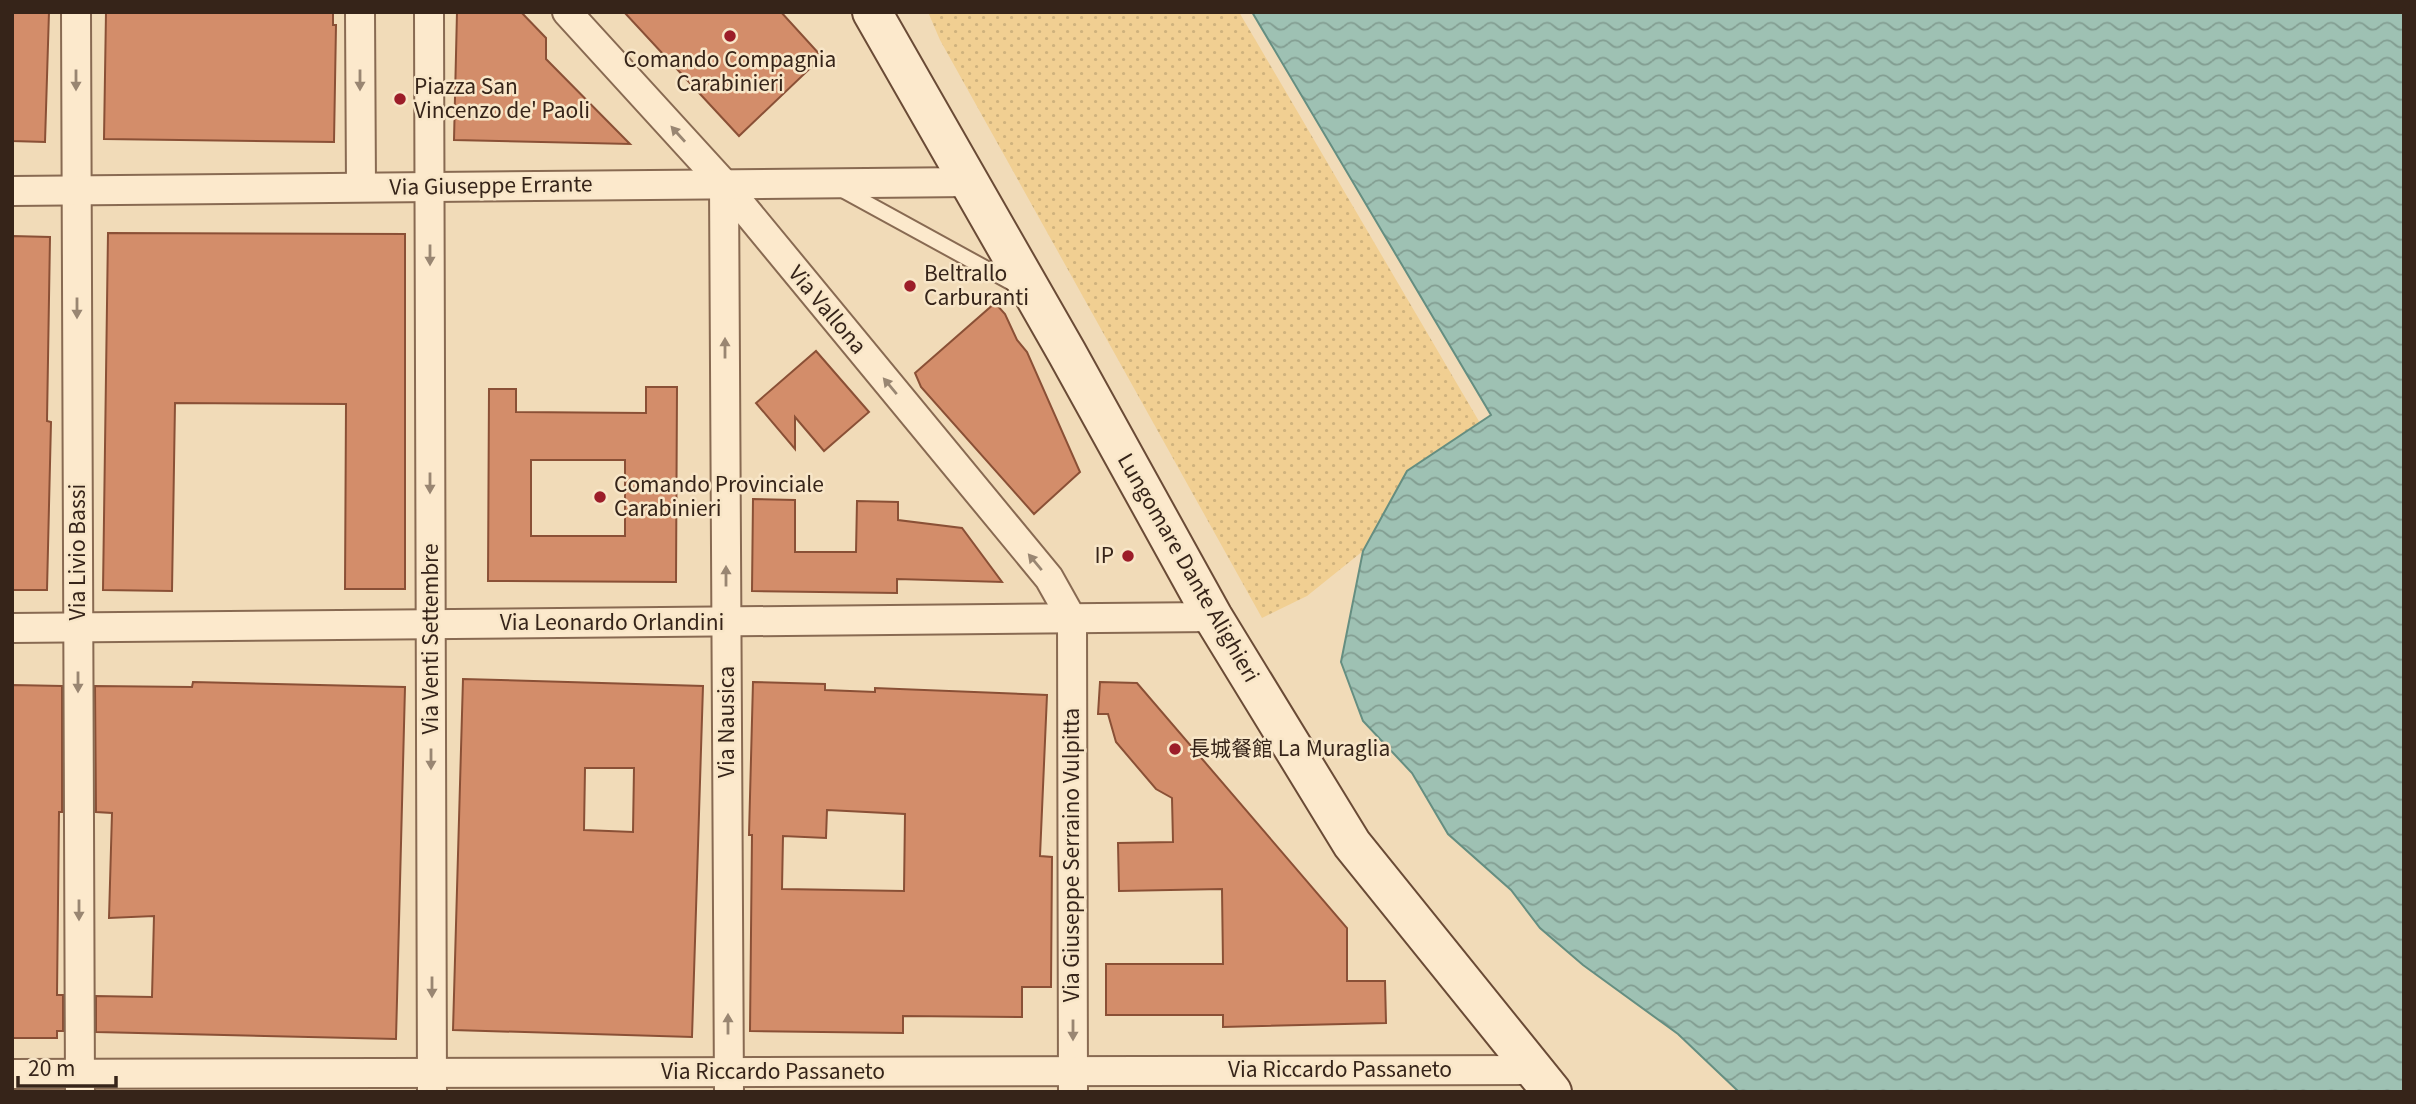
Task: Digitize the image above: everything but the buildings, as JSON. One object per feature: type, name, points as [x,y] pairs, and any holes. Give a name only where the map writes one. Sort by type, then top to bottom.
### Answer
[{"type":"main road","name":"Lungomare Dante Alighieri","points":[[872,12],[1213,617],[1352,844],[1543,1081]]},
{"type":"street","name":"Via Livio Bassi","points":[[76,12],[80,1083]]},
{"type":"street","points":[[360,12],[361,187]]},
{"type":"street","name":"Via Venti Settembre","points":[[429,12],[432,1083]]},
{"type":"street","name":"Via Vallona","points":[[567,12],[724,184],[1049,578],[1072,619]]},
{"type":"street","name":"Via Giuseppe Errante","points":[[12,191],[970,182]]},
{"type":"street","name":"Via Nausica","points":[[724,184],[728,1082]]},
{"type":"street","name":"Via Leonardo Orlandini","points":[[12,628],[1213,617]]},
{"type":"street","name":"Via Giuseppe Serraino Vulpitta","points":[[1072,619],[1073,1082]]},
{"type":"street","name":"Via Riccardo Passaneto","points":[[12,1074],[80,1083],[1543,1081]]},
{"type":"lane","points":[[830,183],[1033,295]]},
{"type":"sand","points":[[928,12],[1239,12],[1480,423],[1407,471],[1363,551],[1307,596],[1262,618],[940,40]]},
{"type":"water","points":[[1252,12],[2404,12],[2404,1092],[1739,1092],[1678,1034],[1583,965],[1540,928],[1511,890],[1448,834],[1412,773],[1363,721],[1341,662],[1363,551],[1407,471],[1491,415]]},
{"type":"place","name":"Comando Compagnia Carabinieri","points":[[730,36]]},
{"type":"place","name":"Piazza San Vincenzo de' Paoli","points":[[400,99]]},
{"type":"place","name":"Beltrallo Carburanti","points":[[910,286]]},
{"type":"place","name":"Comando Provinciale Carabinieri","points":[[600,497]]},
{"type":"place","name":"IP","points":[[1128,556]]},
{"type":"place","name":"長城餐館 La Muraglia","points":[[1175,749]]}]
